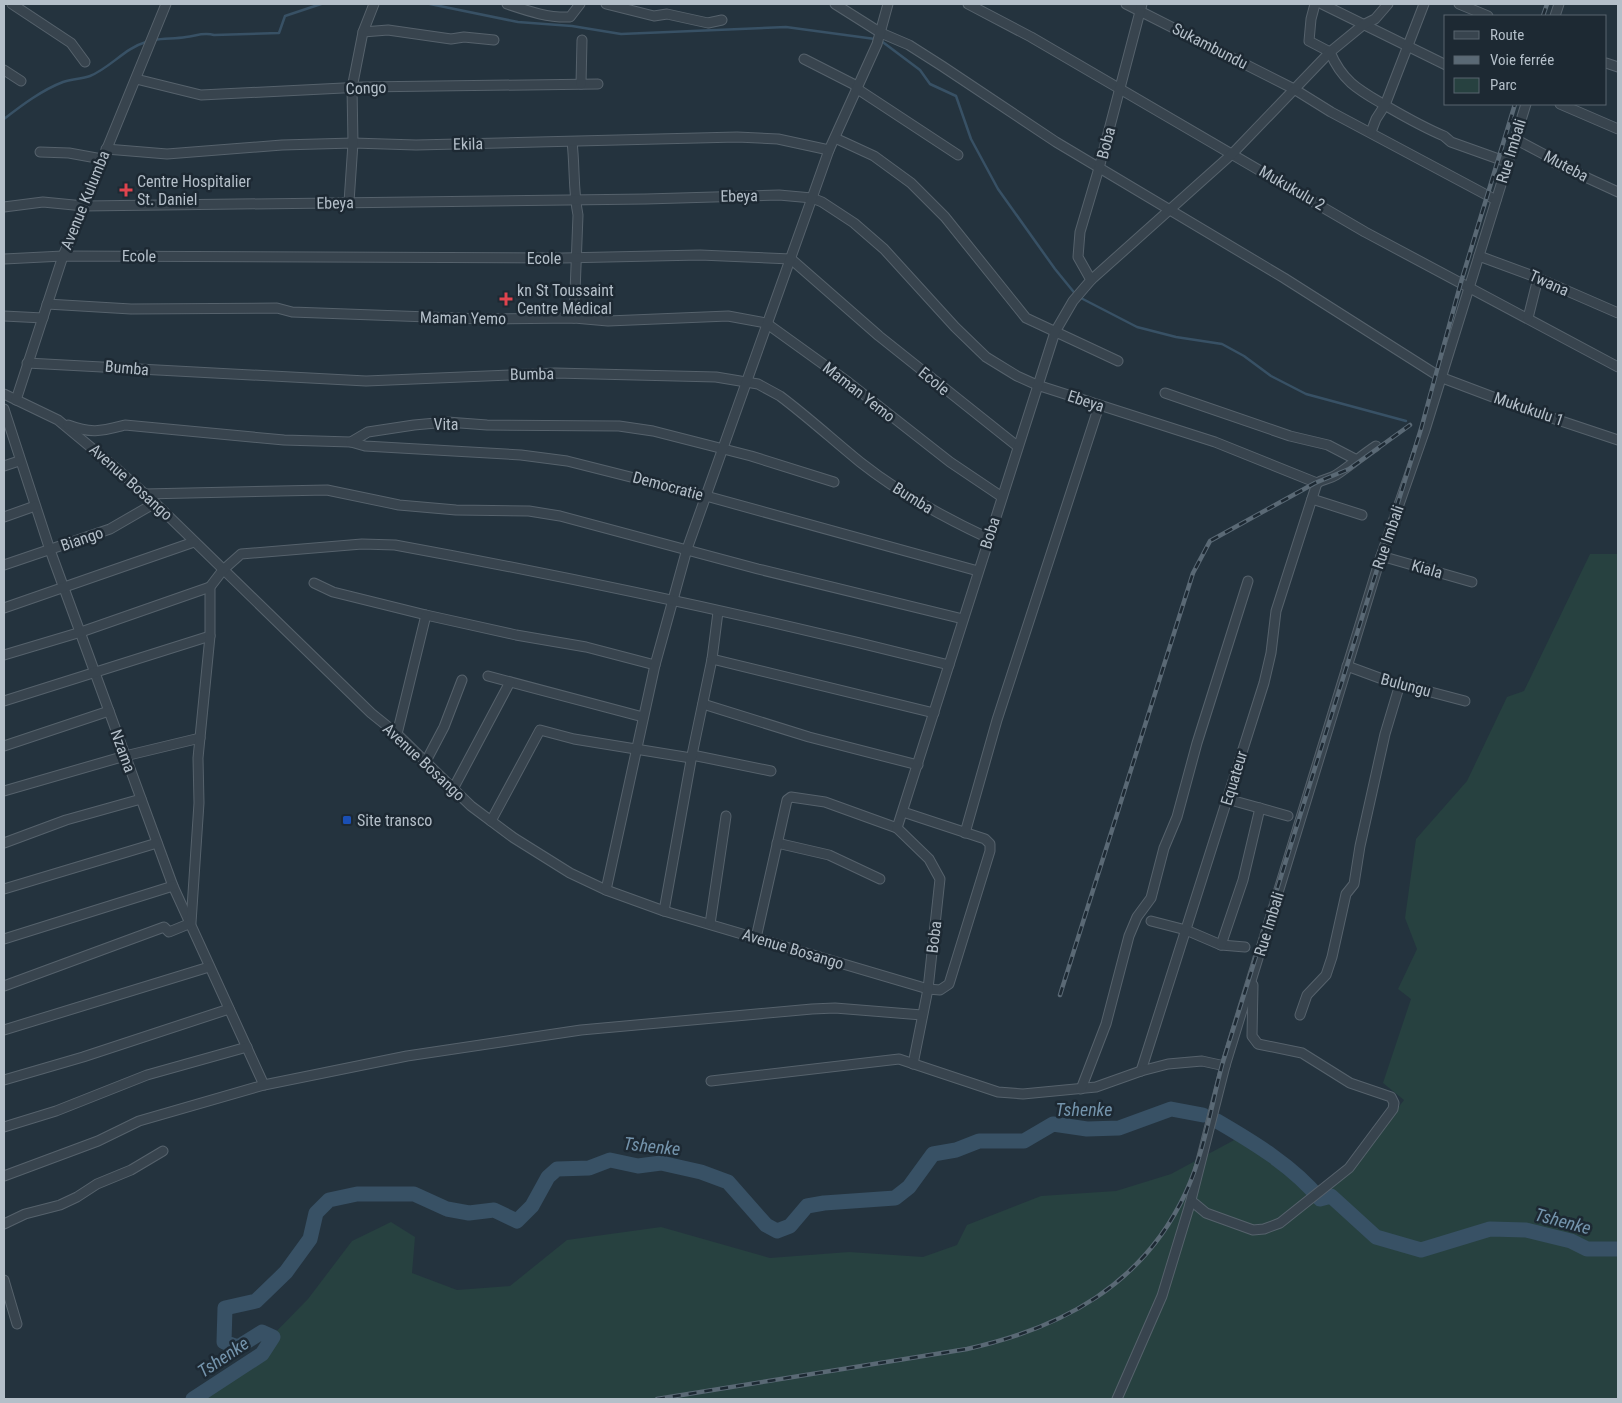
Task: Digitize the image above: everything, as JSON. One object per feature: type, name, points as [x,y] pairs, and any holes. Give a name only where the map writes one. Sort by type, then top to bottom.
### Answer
[{"type":"street","points":[[12,4],[71,44],[85,62]]},
{"type":"street","name":"Avenue Kulumba","points":[[16,400],[63,256],[166,4]]},
{"type":"street","points":[[349,202],[354,142],[352,88],[363,32],[374,4]]},
{"type":"street","points":[[507,4],[533,13],[560,17],[570,17],[580,4]]},
{"type":"street","points":[[606,4],[654,16],[667,14],[708,23],[722,20]]},
{"type":"street","name":"Mukukulu 1","points":[[835,4],[881,33],[909,45],[934,60],[1100,168],[1344,315],[1440,377],[1522,408],[1618,440]]},
{"type":"street","points":[[606,890],[655,665],[687,549],[748,382],[766,323],[792,259],[829,150],[877,44],[888,4]]},
{"type":"street","name":"Mukukulu 2","points":[[968,4],[1031,37],[1120,91],[1365,232],[1618,367]]},
{"type":"street","name":"Sukambundu","points":[[1126,4],[1142,8],[1496,200]]},
{"type":"street","points":[[1315,4],[1311,19],[1310,41],[1330,52],[1337,69],[1353,86],[1369,98],[1385,105],[1410,121],[1444,136],[1451,142],[1507,162]]},
{"type":"street","points":[[1322,4],[1444,64]]},
{"type":"street","points":[[1091,280],[1232,154],[1330,52],[1363,25],[1375,19],[1388,4]]},
{"type":"street","points":[[1371,132],[1376,119],[1385,105],[1424,4]]},
{"type":"street","points":[[1459,4],[1486,15]]},
{"type":"street","name":"Boba","points":[[913,1064],[928,989],[940,879],[929,859],[897,828],[1017,446],[1056,332],[1073,301],[1091,280],[1078,257],[1084,216],[1100,168],[1142,8]]},
{"type":"street","points":[[363,32],[388,30],[451,39],[464,37],[494,40]]},
{"type":"street","points":[[581,84],[582,40]]},
{"type":"street","points":[[804,59],[857,87],[958,155]]},
{"type":"street","points":[[4,70],[21,81]]},
{"type":"street","name":"Congo","points":[[136,79],[201,95],[352,88],[598,84]]},
{"type":"street","name":"Rue Imbali","points":[[1254,972],[1381,556],[1425,430],[1526,105]]},
{"type":"street","points":[[1563,105],[1618,127]]},
{"type":"street","name":"Ekila","points":[[106,149],[167,154],[282,145],[354,142],[416,145],[737,136],[778,139],[829,150]]},
{"type":"street","points":[[836,138],[874,156],[911,183],[945,217],[1026,318],[1118,361]]},
{"type":"street","name":"Muteba","points":[[1515,139],[1549,156],[1555,163],[1618,192]]},
{"type":"street","points":[[572,142],[576,170],[574,198],[578,215],[574,318]]},
{"type":"street","points":[[40,152],[69,152],[102,159]]},
{"type":"street","name":"Ebeya","points":[[4,207],[43,202],[84,206],[778,195],[812,198],[836,210],[884,248],[948,320],[986,357],[1017,376],[1037,386],[1215,442],[1317,483]]},
{"type":"street","name":"Ecole","points":[[4,259],[63,256],[576,258],[700,255],[792,259],[879,336],[1017,446]]},
{"type":"street","name":"Twana","points":[[1479,256],[1538,278],[1618,313]]},
{"type":"street","points":[[1528,318],[1538,278]]},
{"type":"street","name":"Maman Yemo","points":[[47,304],[131,309],[277,308],[292,312],[482,320],[574,318],[608,321],[728,316],[766,323],[848,382],[950,462],[1002,497]]},
{"type":"street","points":[[4,316],[43,318]]},
{"type":"street","name":"Bumba","points":[[27,362],[366,381],[555,373],[716,377],[748,382],[768,388],[780,396],[860,462],[900,490],[951,520],[988,538]]},
{"type":"street","points":[[1165,393],[1290,436],[1328,444],[1355,460]]},
{"type":"street","name":"Avenue Bosango","points":[[4,394],[58,420],[155,502],[364,707],[397,734],[453,789],[491,821],[570,873],[606,890],[664,911],[928,989]]},
{"type":"street","points":[[965,833],[997,720],[1099,406]]},
{"type":"street","name":"Nzama","points":[[4,409],[5,420],[50,550],[157,843],[209,967],[264,1085]]},
{"type":"street","name":"Vita","points":[[58,420],[87,432],[100,432],[125,425],[284,440],[351,442],[368,432],[447,422],[487,425],[551,424],[634,428],[780,464],[834,482]]},
{"type":"street","name":"Democratie","points":[[351,442],[365,446],[520,455],[568,461],[706,496],[978,571]]},
{"type":"street","points":[[1317,483],[1326,477],[1334,477],[1376,446]]},
{"type":"street","points":[[4,466],[19,461]]},
{"type":"street","name":"Equateur","points":[[1141,1071],[1264,683],[1276,610],[1317,483]]},
{"type":"street","points":[[144,494],[327,490],[399,505],[456,510],[529,511],[552,514],[758,569],[963,619]]},
{"type":"street","points":[[1312,499],[1362,515]]},
{"type":"street","name":"Biango","points":[[4,565],[121,524],[155,502]]},
{"type":"street","points":[[4,517],[35,506]]},
{"type":"street","points":[[4,608],[194,542]]},
{"type":"street","points":[[4,654],[81,632],[210,586],[223,570],[241,554],[293,548],[379,544],[488,562],[948,665]]},
{"type":"street","name":"Kiala","points":[[1381,556],[1472,582]]},
{"type":"street","points":[[1082,1089],[1106,1024],[1129,936],[1137,916],[1151,898],[1164,848],[1177,817],[1248,581]]},
{"type":"street","points":[[314,582],[333,592],[426,615],[516,635],[586,647],[655,665]]},
{"type":"street","points":[[4,986],[164,927],[169,932],[191,923],[199,803],[198,758],[210,636],[210,586]]},
{"type":"street","points":[[664,911],[691,757],[712,659],[718,612]]},
{"type":"street","points":[[397,734],[426,615]]},
{"type":"street","points":[[4,700],[210,636]]},
{"type":"street","points":[[712,659],[934,713]]},
{"type":"street","name":"Bulungu","points":[[1347,666],[1400,684],[1466,701]]},
{"type":"street","points":[[488,676],[643,717]]},
{"type":"street","points":[[425,763],[444,727],[462,680]]},
{"type":"street","points":[[453,789],[510,682]]},
{"type":"street","points":[[1300,1015],[1307,995],[1326,975],[1332,957],[1346,894],[1354,884],[1360,846],[1385,734],[1400,684]]},
{"type":"street","points":[[703,704],[809,737],[918,765]]},
{"type":"street","points":[[4,746],[109,711]]},
{"type":"street","points":[[491,821],[540,730],[574,738],[771,771]]},
{"type":"street","points":[[4,791],[125,756],[200,738]]},
{"type":"street","points":[[756,938],[787,800],[796,796],[825,802],[897,828]]},
{"type":"street","points":[[4,843],[66,820],[141,799]]},
{"type":"street","points":[[1227,799],[1288,816]]},
{"type":"street","points":[[1220,944],[1243,880],[1260,808]]},
{"type":"street","points":[[903,812],[985,839],[990,844],[990,851],[949,984],[940,990],[928,989]]},
{"type":"street","points":[[710,924],[726,816]]},
{"type":"street","points":[[4,889],[157,843]]},
{"type":"street","points":[[777,843],[829,855],[880,879]]},
{"type":"street","points":[[4,939],[174,886]]},
{"type":"street","points":[[1151,921],[1186,930],[1220,944],[1245,947]]},
{"type":"street","points":[[4,1030],[209,967]]},
{"type":"street","points":[[1117,1399],[1162,1296],[1190,1204],[1225,1066],[1254,972]]},
{"type":"street","points":[[1190,1204],[1194,1203],[1206,1214],[1259,1230],[1287,1219],[1349,1168],[1393,1109],[1394,1100],[1375,1090],[1350,1083],[1302,1053],[1258,1044],[1254,1041],[1252,1036],[1254,972]]},
{"type":"street","points":[[4,1176],[98,1142],[139,1121],[264,1085],[408,1056],[581,1030],[835,1008],[922,1015]]},
{"type":"street","points":[[4,1080],[83,1057],[229,1009]]},
{"type":"street","points":[[4,1127],[56,1110],[147,1075],[247,1048]]},
{"type":"street","points":[[711,1081],[899,1059],[998,1092],[1023,1094],[1096,1087],[1141,1071],[1186,1062],[1202,1061],[1225,1066]]},
{"type":"street","points":[[4,1224],[25,1214],[60,1205],[77,1198],[97,1184],[131,1170],[163,1151]]},
{"type":"street","points":[[4,1280],[17,1324]]},
{"type":"green space","points":[[1590,554],[1618,554],[1618,1399],[198,1399],[266,1342],[308,1299],[352,1241],[391,1222],[415,1237],[412,1273],[457,1290],[510,1286],[567,1240],[661,1227],[770,1258],[849,1252],[923,1257],[957,1245],[967,1225],[1041,1196],[1116,1191],[1171,1174],[1238,1138],[1311,1190],[1348,1174],[1404,1100],[1383,1083],[1411,999],[1398,989],[1417,949],[1405,918],[1416,839],[1467,781],[1507,697],[1524,691]]},
{"type":"waterway","points":[[154,40],[203,34],[279,33],[285,16],[321,4]]},
{"type":"waterway","points":[[430,4],[518,22],[572,26],[621,34],[786,27],[875,39]]},
{"type":"waterway","points":[[880,40],[920,70],[930,84],[956,96],[971,139],[998,189],[1055,269],[1077,296],[1137,327],[1176,337],[1222,344],[1244,356],[1271,376],[1306,394],[1406,421]]},
{"type":"waterway","points":[[4,119],[47,89],[63,82],[90,76],[131,49],[146,42]]},
{"type":"waterway","name":"Tshenke","points":[[193,1399],[262,1354],[273,1337],[262,1332],[238,1347],[224,1342],[225,1308],[256,1301],[286,1272],[310,1239],[316,1213],[329,1200],[357,1194],[414,1194],[447,1209],[469,1213],[494,1210],[517,1221],[532,1206],[548,1177],[557,1169],[589,1168],[610,1160],[638,1166],[661,1163],[701,1172],[728,1182],[766,1225],[777,1231],[790,1226],[807,1206],[895,1198],[909,1187],[933,1154],[956,1150],[979,1141],[1024,1141],[1053,1124],[1087,1129],[1119,1128],[1171,1109],[1203,1115]]},
{"type":"waterway","name":"Tshenke","points":[[1217,1121],[1285,1165],[1320,1199],[1331,1196],[1376,1237],[1421,1250],[1490,1229],[1526,1230],[1571,1241],[1587,1249],[1618,1249]]},
{"type":"railway","points":[[1543,15],[1547,4]]},
{"type":"railway","points":[[657,1399],[967,1349],[1035,1329],[1067,1315],[1096,1298],[1123,1277],[1147,1253],[1168,1225],[1186,1192],[1198,1162],[1222,1065],[1421,429],[1461,282],[1515,105]]},
{"type":"railway","points":[[1060,995],[1193,573],[1210,541],[1315,483],[1349,469],[1410,425]]},
{"type":"place","name":"Centre Hospitalier St. Daniel","points":[[126,190]]},
{"type":"place","name":"kn St Toussaint Centre Médical","points":[[506,299]]},
{"type":"place","name":"Site transco","points":[[347,820]]}]
